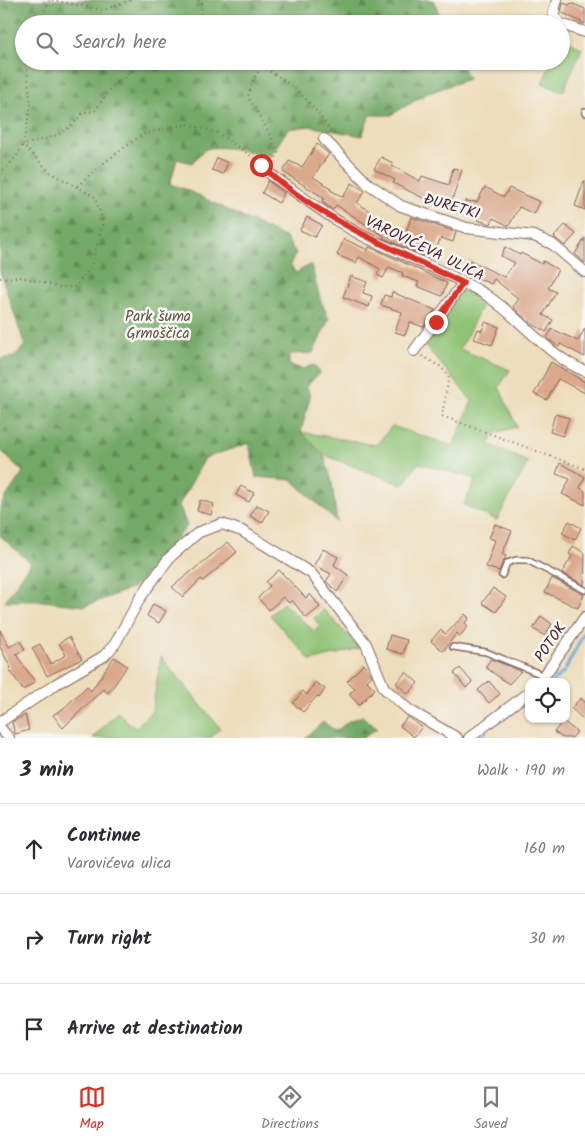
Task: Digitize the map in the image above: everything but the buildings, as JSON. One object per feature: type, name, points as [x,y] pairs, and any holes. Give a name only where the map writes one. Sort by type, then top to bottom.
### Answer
[{"type":"street","points":[[552,15],[557,0]]},
{"type":"street","points":[[570,27],[585,32]]},
{"type":"street","name":"ĐURETKI","points":[[324,139],[367,183],[401,206],[467,228],[534,236],[552,244],[585,272]]},
{"type":"street","name":"VAROVIĆEVA ULICA","points":[[270,174],[375,242],[396,250],[483,293],[511,314],[552,352],[585,371]]},
{"type":"street","points":[[414,352],[463,283]]},
{"type":"street","points":[[0,722],[56,684],[104,656],[114,644],[140,598],[169,558],[199,532],[222,524],[242,531],[311,573],[366,644],[384,688],[409,710],[457,738]]},
{"type":"street","name":"POTOK","points":[[543,678],[585,617]]},
{"type":"street","points":[[469,738],[525,695]]},
{"type":"street","points":[[0,728],[9,738]]},
{"type":"lane","points":[[502,575],[507,564],[516,560],[527,560],[585,590]]},
{"type":"lane","points":[[453,647],[486,652],[540,678]]},
{"type":"path","points":[[43,15],[51,0],[103,10],[131,0]]},
{"type":"path","points":[[198,0],[202,3]]},
{"type":"path","points":[[201,15],[202,3],[206,0]]},
{"type":"path","points":[[0,174],[16,157],[23,145],[31,105],[27,70]]},
{"type":"path","points":[[23,145],[51,137],[72,128],[82,112],[95,111],[113,84],[124,78],[131,70]]},
{"type":"path","points":[[77,186],[101,165],[143,134],[187,124],[218,133],[251,156],[270,174],[278,153],[268,131],[248,97],[253,80],[259,70]]},
{"type":"path","points":[[267,70],[276,74],[302,94],[331,132],[324,139]]},
{"type":"path","points":[[0,278],[22,277],[59,287],[75,287],[91,267],[103,222],[95,196],[50,172],[23,145]]},
{"type":"path","points":[[414,352],[440,366],[449,376],[442,416],[585,469]]},
{"type":"green space","name":"Park šuma Grmoščica","points":[[0,0],[433,0],[440,15],[15,15],[15,70],[464,70],[468,79],[426,94],[391,115],[370,115],[362,136],[309,126],[288,129],[270,156],[235,149],[216,148],[203,151],[192,163],[177,159],[170,184],[185,189],[286,238],[296,253],[290,265],[296,273],[311,264],[320,299],[329,319],[313,353],[289,354],[289,365],[303,369],[313,365],[320,372],[307,386],[310,397],[301,432],[324,455],[332,483],[337,522],[292,480],[256,477],[249,443],[205,458],[179,505],[187,526],[135,587],[85,606],[42,601],[5,601],[31,563],[0,536],[0,506],[23,472],[0,450],[0,359],[14,357],[25,345],[0,272]]},
{"type":"green space","points":[[570,43],[582,48],[563,92],[542,83],[548,70],[570,70]]},
{"type":"green space","points":[[461,289],[485,299],[460,349],[510,370],[499,387],[517,427],[494,433],[489,444],[528,462],[497,520],[464,505],[476,479],[418,463],[403,485],[324,455],[301,432],[376,445],[392,426],[453,446],[472,401],[424,344]]},
{"type":"green space","points":[[283,603],[314,631],[320,627],[314,618],[323,609],[360,648],[311,661],[270,615]]},
{"type":"green space","points":[[161,657],[220,728],[211,738],[93,738],[117,712],[135,728],[152,711]]},
{"type":"green space","points":[[362,716],[377,728],[363,738],[305,738],[323,722],[336,731],[349,721]]},
{"type":"waterway","points":[[556,678],[564,672],[585,631]]},
{"type":"waterway","points":[[499,721],[525,703]]},
{"type":"waterway","points":[[480,738],[486,731]]},
{"type":"route","points":[[261,165],[270,174],[306,200],[375,242],[396,250],[463,283],[436,322]]}]
